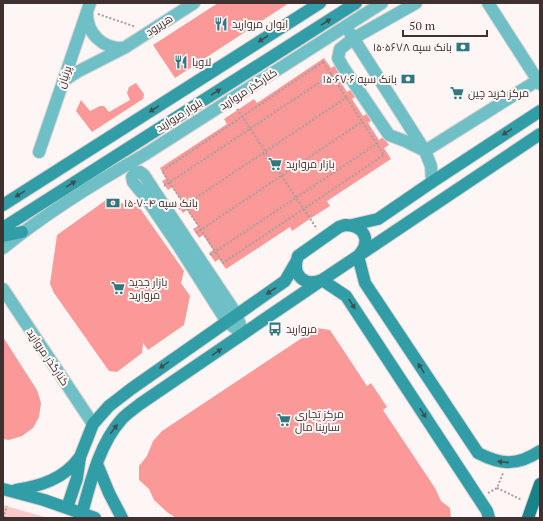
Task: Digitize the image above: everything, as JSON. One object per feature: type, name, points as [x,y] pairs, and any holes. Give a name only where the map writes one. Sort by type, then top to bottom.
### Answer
[{"type":"main road","points":[[528,518],[540,484]]},
{"type":"street","name":"هریرود","points":[[63,81],[77,72],[124,48],[194,3]]},
{"type":"street","name":"بلوار مروارید","points":[[3,205],[320,3]]},
{"type":"street","name":"بلوار مروارید","points":[[3,228],[356,3]]},
{"type":"street","name":"کنارگذر مروارید","points":[[3,248],[22,232],[113,172],[144,155],[345,25],[382,3]]},
{"type":"street","points":[[416,3],[354,38],[340,49],[338,58],[389,135],[425,151]]},
{"type":"street","points":[[425,151],[539,82],[488,3]]},
{"type":"street","points":[[91,10],[89,26],[97,38],[110,46],[124,48]]},
{"type":"street","name":"پرنیان","points":[[38,152],[63,81],[91,10]]},
{"type":"street","points":[[345,25],[425,151],[431,166],[432,182]]},
{"type":"street","points":[[67,508],[77,478],[80,457],[93,424],[109,406],[130,389],[285,281],[298,256],[339,227],[345,224],[378,219],[540,111]]},
{"type":"street","points":[[82,513],[90,484],[109,435],[122,418],[140,404],[322,280],[540,134]]},
{"type":"street","points":[[144,155],[138,179],[162,220],[243,334]]},
{"type":"street","points":[[113,172],[138,179],[155,192],[201,261],[232,318]]},
{"type":"street","points":[[38,182],[46,181],[52,185],[53,192],[49,198]]},
{"type":"street","points":[[352,224],[363,232],[365,238],[363,251],[358,256]]},
{"type":"street","points":[[3,236],[22,232]]},
{"type":"street","points":[[358,256],[366,283],[478,453],[490,460],[507,463],[520,460],[540,452]]},
{"type":"street","points":[[296,262],[298,275],[303,280],[316,282],[322,280]]},
{"type":"street","points":[[322,280],[346,296],[487,511],[489,518]]},
{"type":"street","name":"کنارگذر مروارید","points":[[3,289],[93,424]]},
{"type":"street","points":[[7,490],[40,485],[53,480],[73,467],[80,457]]},
{"type":"street","points":[[97,464],[109,493],[122,518]]},
{"type":"street","points":[[77,478],[81,483],[90,484]]},
{"type":"street","points":[[7,490],[95,518]]},
{"type":"path","points":[[91,10],[137,27]]},
{"type":"path","points":[[323,62],[331,75],[384,155],[223,263],[162,171],[323,62]]},
{"type":"path","points":[[155,192],[343,67]]},
{"type":"path","points":[[170,215],[358,90]]},
{"type":"path","points":[[231,100],[264,152],[323,238]]},
{"type":"path","points":[[186,239],[374,114]]},
{"type":"path","points":[[201,261],[389,135]]},
{"type":"path","points":[[264,152],[266,157]]},
{"type":"path","points":[[478,499],[496,488],[507,463]]},
{"type":"path","points":[[496,488],[532,505]]},
{"type":"path","points":[[5,518],[4,515],[7,506]]},
{"type":"shaded area","points":[[3,505],[48,518],[3,518]]},
{"type":"building","name":"ایوان مروارید","points":[[218,3],[289,3],[175,78],[153,45]]},
{"type":"building","name":"بازار مروارید","points":[[324,58],[331,68],[336,65],[341,72],[336,75],[347,92],[352,89],[357,96],[352,99],[363,116],[368,113],[372,120],[368,123],[379,140],[383,137],[389,145],[384,148],[391,159],[327,201],[330,206],[292,231],[290,227],[226,269],[219,259],[215,262],[209,253],[213,250],[203,235],[199,238],[193,229],[198,226],[187,210],[183,213],[177,205],[182,202],[172,187],[168,190],[162,181],[166,179],[160,168],[227,124],[224,119],[254,99],[257,103]]},
{"type":"building","points":[[136,83],[144,94],[143,99],[92,132],[76,111],[81,100],[90,111],[100,106],[104,106],[109,112],[130,100],[127,93],[129,87]]},
{"type":"building","name":"بازار جدید مروارید","points":[[106,200],[139,207],[184,271],[181,283],[190,296],[184,325],[148,350],[143,343],[142,353],[117,372],[109,371],[54,293],[50,284],[57,235]]},
{"type":"building","name":"مرکز تجاری سارینا مال","points":[[317,328],[330,330],[367,386],[371,383],[387,407],[383,410],[435,488],[441,501],[450,508],[451,518],[176,518],[167,512],[154,500],[149,489],[139,480],[139,466],[147,456],[153,441],[162,431]]},
{"type":"building","points":[[3,337],[37,390],[41,403],[39,417],[33,428],[22,436],[9,440],[3,439]]},
{"type":"place","name":"ایوان مروارید","points":[[221,24]]},
{"type":"place","name":"بانک سپه ۱۵۰۵۶۷۸","points":[[463,47]]},
{"type":"place","name":"لاویا","points":[[181,62]]},
{"type":"place","name":"بانک سپه ۱۵۰۶۷۰۶","points":[[408,79]]},
{"type":"place","name":"مرکز خرید چین","points":[[457,93]]},
{"type":"place","name":"بازار مروارید","points":[[275,164]]},
{"type":"place","name":"بانک سپه ۱۵۰۷۰۰۴","points":[[113,203]]},
{"type":"place","name":"بازار جدید مروارید","points":[[118,288]]},
{"type":"place","name":"مروارید","points":[[275,329]]},
{"type":"place","name":"مرکز تجاری سارینا مال","points":[[284,420]]}]
